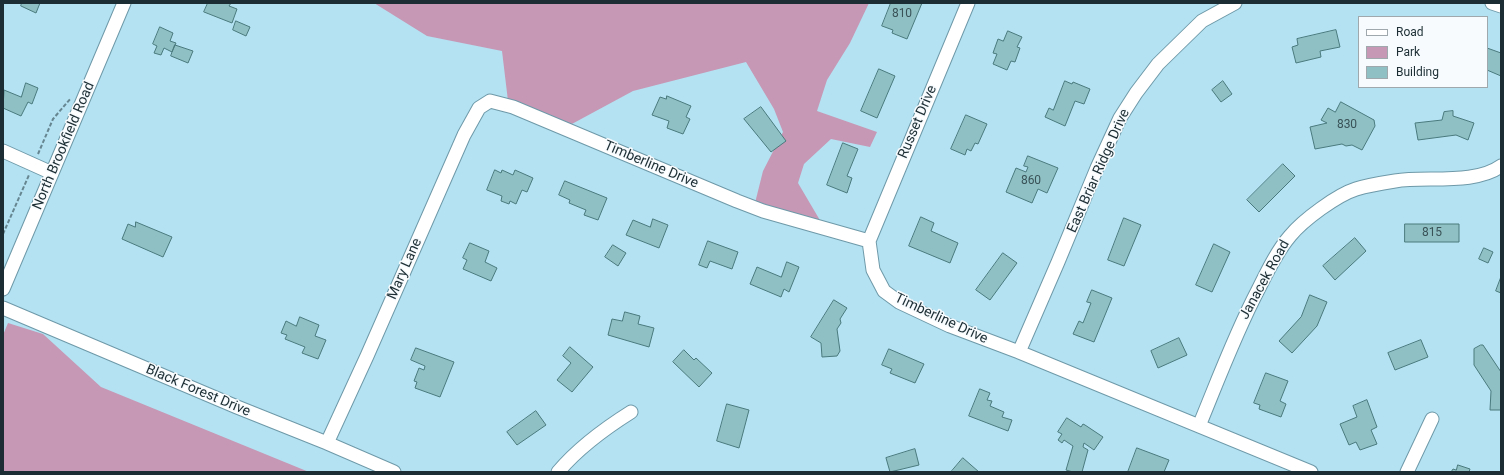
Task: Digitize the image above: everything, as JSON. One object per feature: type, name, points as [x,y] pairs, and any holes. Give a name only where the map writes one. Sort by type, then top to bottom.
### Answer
[{"type":"street","name":"North Brookfield Road","points":[[3,288],[124,3]]},
{"type":"street","name":"Russet Drive","points":[[869,241],[968,3]]},
{"type":"street","name":"East Briar Ridge Drive","points":[[1019,352],[1053,276],[1097,168],[1120,118],[1136,93],[1158,64],[1202,21],[1235,3]]},
{"type":"street","points":[[1492,3],[1501,6]]},
{"type":"street","name":"Timberline Drive","points":[[490,101],[513,107],[692,183],[764,211],[840,234],[869,241],[873,270],[884,291],[899,302],[944,323],[1019,352],[1311,472]]},
{"type":"street","name":"Mary Lane","points":[[327,443],[464,135],[479,108],[490,101]]},
{"type":"street","points":[[3,151],[52,173]]},
{"type":"street","name":"Janacek Road","points":[[1199,426],[1225,360],[1268,270],[1290,235],[1312,216],[1328,204],[1355,190],[1404,179],[1473,177],[1496,170],[1501,166]]},
{"type":"street","name":"Black Forest Drive","points":[[3,308],[237,408],[327,443],[394,472]]},
{"type":"street","points":[[558,472],[566,462],[600,432],[632,412]]},
{"type":"street","points":[[1407,472],[1432,419]]},
{"type":"path","points":[[3,234],[53,119],[73,96]]},
{"type":"green space","points":[[374,3],[869,3],[850,43],[827,80],[817,111],[877,132],[870,147],[831,139],[804,164],[798,183],[821,222],[755,203],[763,171],[783,132],[774,109],[746,62],[633,91],[570,125],[508,101],[502,51],[427,36]]},
{"type":"green space","points":[[8,323],[43,334],[101,387],[309,472],[3,472],[3,335]]},
{"type":"building","points":[[22,3],[40,3],[36,13],[21,6]]},
{"type":"building","points":[[208,3],[231,3],[229,6],[237,9],[232,23],[204,12]]},
{"type":"building","points":[[891,3],[922,3],[907,39],[892,33],[893,30],[882,26]]},
{"type":"building","points":[[236,21],[250,27],[246,36],[233,30]]},
{"type":"building","points":[[160,27],[173,33],[170,41],[176,43],[172,52],[164,48],[161,55],[154,53],[157,46],[153,44]]},
{"type":"building","points":[[1336,30],[1340,47],[1320,51],[1321,57],[1296,63],[1292,47],[1298,45],[1297,39]]},
{"type":"building","points":[[1008,31],[1022,37],[1017,47],[1020,48],[1015,62],[1011,61],[1007,70],[993,64],[997,54],[993,53],[998,39],[1003,41]]},
{"type":"building","points":[[175,45],[193,51],[188,63],[171,56]]},
{"type":"building","points":[[1488,48],[1501,53],[1501,76],[1488,70]]},
{"type":"building","points":[[879,69],[895,76],[877,118],[861,111]]},
{"type":"building","points":[[1065,81],[1072,84],[1073,82],[1090,89],[1084,104],[1075,101],[1065,126],[1045,117],[1049,108],[1053,110]]},
{"type":"building","points":[[1223,81],[1232,94],[1221,102],[1212,90]]},
{"type":"building","points":[[26,83],[38,88],[32,104],[28,102],[21,116],[3,108],[4,90],[21,97]]},
{"type":"building","points":[[667,96],[691,106],[686,117],[690,119],[683,134],[667,128],[669,121],[652,115],[660,97],[666,99]]},
{"type":"building","points":[[1341,102],[1374,120],[1375,126],[1362,150],[1352,145],[1346,146],[1342,144],[1315,149],[1310,127],[1327,123],[1321,120],[1328,108],[1335,112]]},
{"type":"building","points":[[761,107],[786,141],[771,152],[744,119]]},
{"type":"building","points":[[1453,111],[1453,116],[1474,123],[1468,140],[1456,135],[1418,140],[1415,123],[1442,120],[1444,112]]},
{"type":"building","points":[[966,115],[987,124],[978,144],[975,143],[971,151],[967,149],[965,155],[951,149]]},
{"type":"building","points":[[843,143],[858,149],[847,176],[852,178],[847,193],[827,185]]},
{"type":"building","points":[[1028,156],[1058,168],[1047,193],[1038,189],[1032,203],[1006,192],[1016,168],[1026,172],[1028,167],[1024,166]]},
{"type":"building","points":[[1283,164],[1295,176],[1259,212],[1247,200]]},
{"type":"building","points":[[495,170],[501,173],[502,170],[513,175],[515,170],[533,178],[527,192],[522,190],[516,204],[510,201],[509,204],[501,201],[502,196],[487,190]]},
{"type":"building","points":[[565,181],[607,198],[598,220],[584,215],[586,210],[569,203],[570,200],[559,195]]},
{"type":"building","points":[[921,217],[934,223],[931,231],[958,243],[950,263],[909,246]]},
{"type":"building","points":[[1124,218],[1141,225],[1124,266],[1108,260]]},
{"type":"building","points":[[653,219],[668,225],[659,248],[626,235],[633,220],[650,227]]},
{"type":"building","points":[[136,222],[172,237],[163,257],[122,239],[128,224],[135,227]]},
{"type":"building","points":[[1405,224],[1459,224],[1459,242],[1405,242]]},
{"type":"building","points":[[1355,238],[1366,251],[1335,280],[1323,266]]},
{"type":"building","points":[[708,241],[738,252],[732,269],[710,261],[707,268],[699,265]]},
{"type":"building","points":[[470,243],[489,251],[485,262],[497,268],[491,281],[463,269],[467,260],[463,258]]},
{"type":"building","points":[[1214,244],[1230,252],[1212,292],[1196,285]]},
{"type":"building","points":[[613,245],[626,253],[618,266],[605,257]]},
{"type":"building","points":[[1484,248],[1493,252],[1488,263],[1479,259]]},
{"type":"building","points":[[1003,253],[1017,263],[990,300],[976,290]]},
{"type":"building","points":[[787,262],[799,267],[789,292],[784,289],[781,297],[750,284],[757,267],[781,277]]},
{"type":"building","points":[[1501,277],[1501,293],[1496,291]]},
{"type":"building","points":[[1092,290],[1112,298],[1094,342],[1073,334],[1079,321],[1083,323],[1091,303],[1087,302]]},
{"type":"building","points":[[1310,295],[1327,302],[1317,326],[1292,353],[1279,341],[1301,317]]},
{"type":"building","points":[[834,300],[847,308],[840,319],[841,323],[837,329],[840,351],[837,356],[822,357],[821,343],[811,337]]},
{"type":"building","points":[[625,312],[640,316],[638,324],[654,328],[649,347],[608,335],[612,319],[622,321]]},
{"type":"building","points":[[300,317],[319,325],[315,336],[326,340],[318,359],[302,353],[305,347],[285,339],[287,335],[281,333],[286,321],[296,326]]},
{"type":"building","points":[[1179,338],[1187,355],[1158,368],[1151,351]]},
{"type":"building","points":[[1421,340],[1428,357],[1395,370],[1388,353]]},
{"type":"building","points":[[1483,345],[1501,372],[1501,410],[1490,410],[1491,391],[1474,365],[1474,349]]},
{"type":"building","points":[[570,347],[593,367],[572,392],[557,380],[571,363],[563,356]]},
{"type":"building","points":[[416,348],[454,362],[440,397],[415,388],[417,382],[414,381],[419,368],[424,370],[425,366],[411,360]]},
{"type":"building","points":[[889,349],[924,364],[915,383],[890,373],[892,369],[882,365]]},
{"type":"building","points":[[684,350],[694,360],[696,358],[712,373],[699,387],[673,362]]},
{"type":"building","points":[[1266,373],[1288,381],[1280,401],[1286,404],[1281,417],[1259,409],[1260,405],[1254,403]]},
{"type":"building","points":[[980,389],[990,393],[987,400],[992,401],[990,406],[1004,412],[1002,417],[1012,420],[1008,431],[969,416]]},
{"type":"building","points":[[1367,400],[1377,427],[1371,430],[1377,444],[1360,450],[1356,442],[1349,445],[1340,424],[1357,417],[1353,406]]},
{"type":"building","points":[[727,404],[749,410],[739,448],[717,441]]},
{"type":"building","points":[[536,411],[546,425],[517,445],[507,432]]},
{"type":"building","points":[[1067,418],[1081,427],[1083,424],[1085,425],[1103,437],[1094,450],[1084,443],[1083,447],[1088,450],[1082,472],[1066,470],[1073,446],[1064,440],[1062,443],[1058,440],[1062,434],[1058,432]]},
{"type":"building","points":[[1137,448],[1169,460],[1164,472],[1128,472]]},
{"type":"building","points":[[915,449],[919,465],[890,472],[886,458]]},
{"type":"building","points":[[963,458],[979,472],[953,472],[952,471]]},
{"type":"building","points":[[1458,465],[1470,469],[1469,472],[1451,472],[1453,469],[1456,470]]}]
